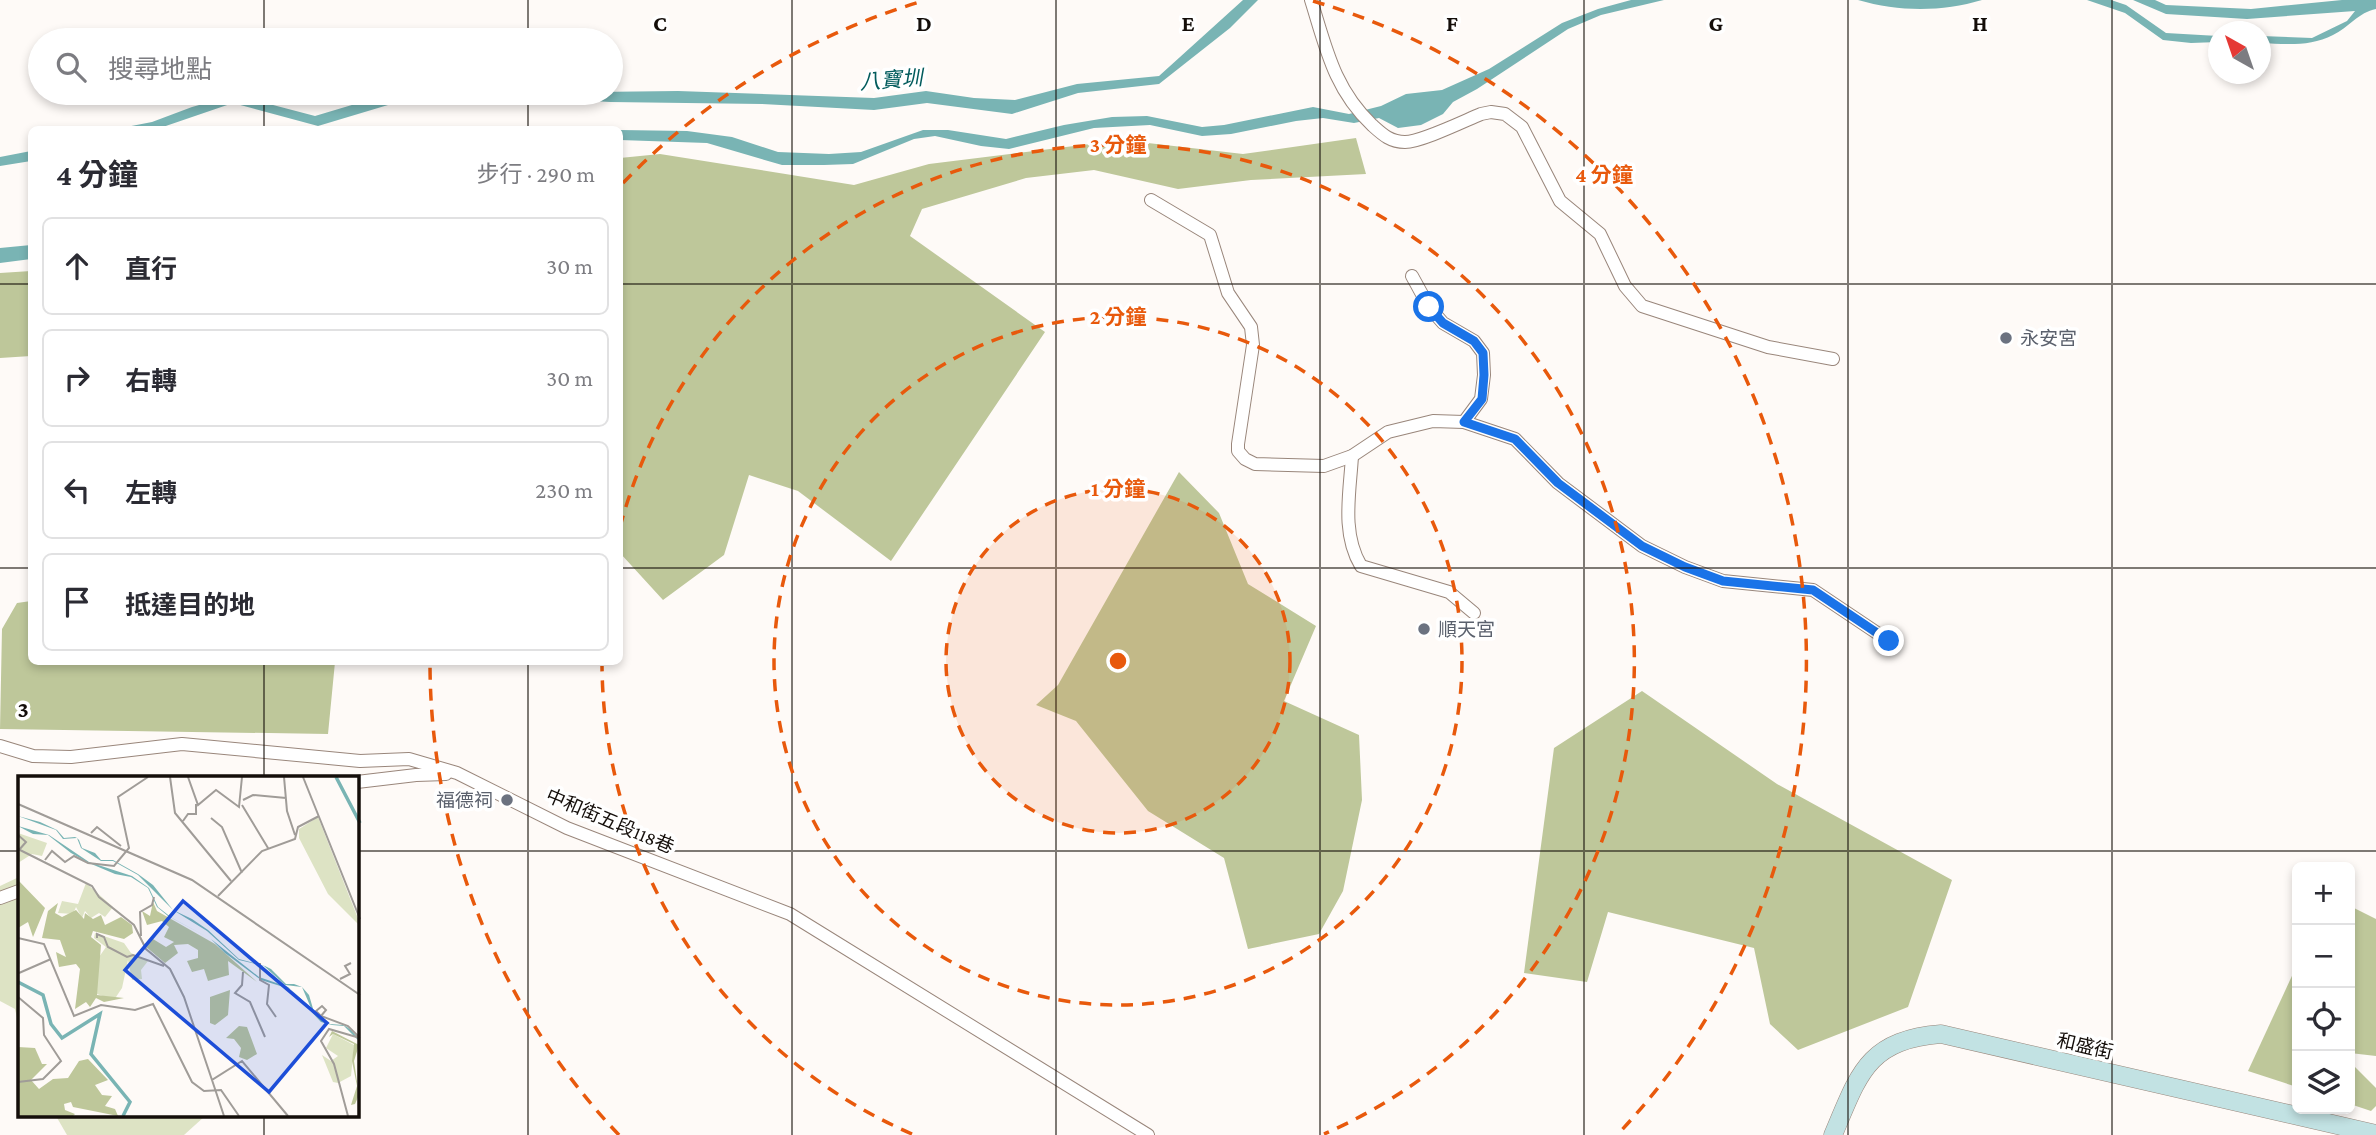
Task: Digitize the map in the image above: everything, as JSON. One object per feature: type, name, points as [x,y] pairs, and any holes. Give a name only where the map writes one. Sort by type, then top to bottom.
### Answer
[{"type":"main road","name":"和盛街","points":[[1833,1135],[1857,1079],[1868,1063],[1882,1051],[1903,1040],[1941,1034],[2376,1134]]},
{"type":"street","points":[[1311,0],[1331,66],[1354,108],[1384,136],[1407,143],[1481,114],[1505,114],[1522,127],[1560,201],[1600,234],[1625,286],[1642,306],[1768,347],[1833,359]]},
{"type":"street","points":[[1150,200],[1210,235],[1228,293],[1251,327],[1253,345],[1238,451],[1245,459],[1255,464],[1324,466],[1352,456],[1388,432],[1433,421],[1464,422],[1515,439],[1558,483],[1642,546],[1685,567],[1723,581],[1813,590],[1889,641]]},
{"type":"street","points":[[1412,276],[1429,307],[1443,323],[1474,341],[1483,353],[1482,399],[1464,422]]},
{"type":"street","points":[[1352,456],[1348,527],[1352,552],[1361,566],[1449,593],[1474,613]]},
{"type":"street","name":"中和街五段118巷","points":[[0,746],[33,755],[71,757],[182,744],[360,761],[410,759],[457,773],[567,828],[790,914],[1148,1135]]},
{"type":"street","points":[[359,782],[457,773]]},
{"type":"street","points":[[0,898],[18,891]]},
{"type":"green space","points":[[1356,138],[1366,174],[1251,180],[1178,189],[1094,170],[1026,178],[922,209],[910,236],[1045,332],[891,561],[798,491],[749,475],[724,555],[663,600],[623,556],[623,158],[660,154],[854,185],[929,164],[1122,140],[1243,154]]},
{"type":"green space","points":[[28,271],[28,356],[0,358],[0,273]]},
{"type":"green space","points":[[1179,472],[1219,513],[1248,584],[1316,626],[1284,701],[1359,735],[1362,800],[1343,891],[1319,934],[1248,949],[1224,858],[1148,811],[1076,721],[1036,705],[1058,685]]},
{"type":"green space","points":[[28,601],[28,665],[335,665],[328,734],[0,729],[2,629],[17,603]]},
{"type":"green space","points":[[1642,691],[1777,784],[1952,880],[1908,1007],[1798,1050],[1770,1024],[1754,948],[1608,912],[1587,982],[1524,973],[1554,748]]},
{"type":"green space","points":[[18,877],[18,1022],[15,1009],[0,1001],[0,886]]},
{"type":"green space","points":[[2355,908],[2376,919],[2376,1056],[2355,1054]]},
{"type":"green space","points":[[2292,976],[2292,1085],[2248,1071]]},
{"type":"green space","points":[[2355,1067],[2376,1088],[2376,1106],[2371,1111],[2355,1106]]},
{"type":"green space","points":[[57,1118],[203,1118],[184,1135],[67,1135]]},
{"type":"water","name":"八寶圳","points":[[1243,0],[1258,0],[1230,28],[1159,84],[1078,93],[1012,114],[927,103],[874,110],[762,104],[623,102],[623,92],[678,91],[874,98],[926,91],[974,98],[1015,100],[1077,84],[1159,76]]},
{"type":"water","name":"八寶圳","points":[[1631,0],[1664,0],[1601,15],[1568,29],[1453,102],[1443,114],[1421,125],[1398,128],[1379,118],[1354,123],[1323,118],[1231,134],[1202,136],[1150,125],[1094,128],[1009,149],[935,136],[914,139],[853,164],[824,165],[782,165],[707,143],[623,140],[623,130],[687,131],[732,137],[778,152],[829,154],[861,152],[923,130],[948,130],[1006,139],[1112,117],[1147,116],[1202,127],[1313,107],[1349,114],[1381,106],[1406,94],[1442,90],[1489,69],[1562,23]]},
{"type":"water","points":[[1858,0],[1982,0],[1952,7],[1920,9],[1889,7]]},
{"type":"water","points":[[2087,0],[2111,0],[2126,5],[2166,33],[2208,35],[2208,42],[2163,40],[2125,13]]},
{"type":"water","points":[[2133,0],[2155,0],[2166,5],[2251,9],[2342,0],[2376,0],[2376,9],[2364,13],[2338,32],[2324,39],[2297,44],[2271,44],[2271,36],[2312,38],[2347,21],[2355,11],[2247,19],[2166,14]]},
{"type":"water","points":[[227,105],[166,126],[131,126],[152,122],[192,107]]},
{"type":"water","points":[[240,105],[273,105],[315,116],[352,105],[388,105],[318,126]]},
{"type":"water","points":[[28,152],[28,161],[0,166],[0,157]]},
{"type":"water","points":[[28,245],[28,259],[0,263],[0,248]]},
{"type":"place","name":"永安宮","points":[[2006,338]]},
{"type":"place","name":"順天宮","points":[[1424,629]]},
{"type":"place","name":"福德祠","points":[[507,800]]},
{"type":"route","points":[[1429,307],[1443,323],[1474,341],[1483,353],[1482,399],[1464,422],[1515,439],[1558,483],[1642,546],[1685,567],[1723,581],[1813,590],[1889,641]]}]
